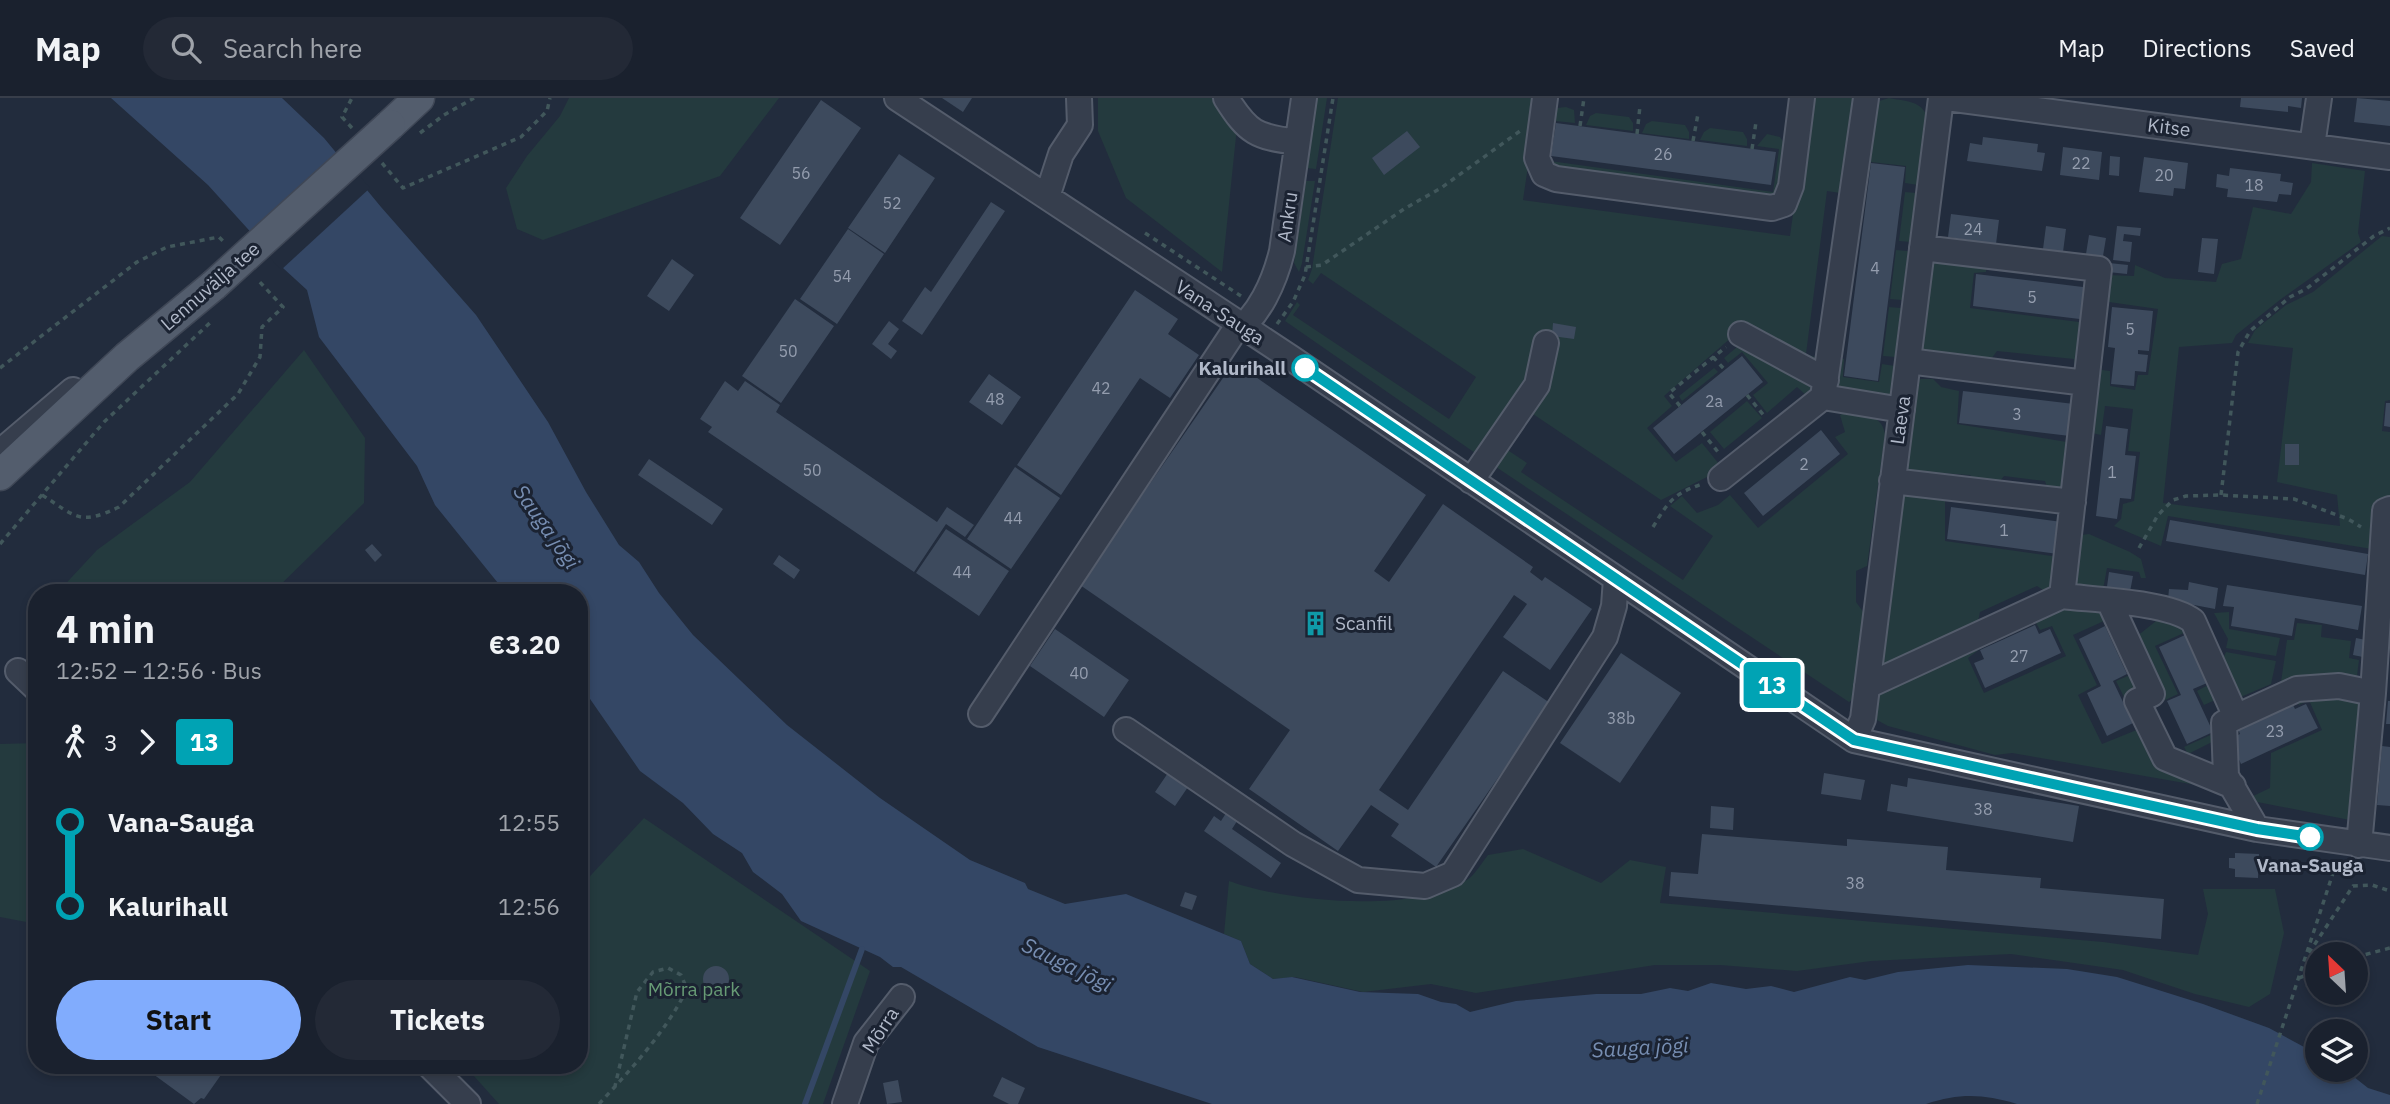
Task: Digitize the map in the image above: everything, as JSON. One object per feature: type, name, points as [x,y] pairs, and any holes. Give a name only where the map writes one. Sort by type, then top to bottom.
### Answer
[{"type":"main road","name":"Lennuvälja tee","points":[[0,475],[127,357],[402,131],[419,98]]},
{"type":"street","name":"Vana-Sauga","points":[[897,98],[1047,197],[1250,317],[1471,481],[1854,740],[2257,829],[2390,848]]},
{"type":"street","points":[[1047,197],[1061,155],[1080,125],[1079,98]]},
{"type":"street","points":[[1226,98],[1241,122],[1266,138],[1297,142]]},
{"type":"street","name":"Ankru","points":[[981,714],[1233,333],[1250,317],[1276,275],[1282,251],[1304,98]]},
{"type":"street","points":[[1544,108],[1537,158],[1544,174],[1556,179],[1772,208],[1784,204],[1791,186],[1802,98]]},
{"type":"street","points":[[1721,478],[1779,433],[1825,389],[1866,98]]},
{"type":"street","name":"Laeva","points":[[1854,740],[1863,719],[1941,98]]},
{"type":"street","name":"Kitse","points":[[1947,98],[2390,157]]},
{"type":"street","points":[[2312,146],[2319,98]]},
{"type":"street","points":[[1922,248],[2099,269],[2062,596]]},
{"type":"street","points":[[1741,334],[1825,389],[1902,410]]},
{"type":"street","points":[[1471,481],[1537,385],[1546,343]]},
{"type":"street","points":[[0,452],[70,391],[127,357]]},
{"type":"street","points":[[1908,361],[2086,383]]},
{"type":"street","points":[[1892,481],[2073,502]]},
{"type":"street","points":[[2351,844],[2373,692],[2385,511],[2390,509]]},
{"type":"street","points":[[1126,730],[1293,844],[1358,880],[1426,886],[1453,874],[1576,684],[1605,636],[1614,606],[1616,579]]},
{"type":"street","points":[[1867,686],[2062,596],[2149,606],[2186,615],[2193,621],[2236,717]]},
{"type":"street","points":[[2109,601],[2152,694],[2137,701],[2165,758],[2233,786]]},
{"type":"street","points":[[18,671],[28,680]]},
{"type":"street","points":[[2257,829],[2227,776],[2224,723],[2297,689],[2339,686],[2373,692]]},
{"type":"street","name":"Mõrra","points":[[845,1104],[866,1043],[902,997]]},
{"type":"street","points":[[438,1074],[468,1104]]},
{"type":"path","points":[[352,98],[342,117],[360,137]]},
{"type":"path","points":[[402,131],[443,115],[474,98]]},
{"type":"path","points":[[377,158],[403,188],[521,137],[547,111],[550,98]]},
{"type":"path","points":[[1580,126],[1584,98]]},
{"type":"path","points":[[1637,134],[1640,106]]},
{"type":"path","points":[[1306,267],[1322,265],[1412,204],[1441,188],[1517,132],[1544,108]]},
{"type":"path","points":[[1693,142],[1698,114]]},
{"type":"path","points":[[1752,149],[1756,122]]},
{"type":"path","points":[[2221,495],[2238,352],[2250,331],[2290,297],[2306,289],[2374,236],[2390,228]]},
{"type":"path","points":[[0,368],[136,262],[167,247],[189,241],[219,237],[228,247]]},
{"type":"path","points":[[1161,242],[1250,317]]},
{"type":"path","points":[[42,495],[77,517],[96,518],[119,507],[238,394],[260,357],[262,327],[283,307],[256,277]]},
{"type":"path","points":[[0,544],[104,422],[214,319]]},
{"type":"path","points":[[1680,406],[1669,393],[1741,334]]},
{"type":"path","points":[[1713,357],[1725,370]]},
{"type":"path","points":[[1747,395],[1779,433]]},
{"type":"path","points":[[1653,527],[1668,502],[1681,493],[1721,478]]},
{"type":"path","points":[[2139,548],[2158,515],[2173,500],[2186,496],[2294,499],[2348,519],[2383,537]]},
{"type":"path","points":[[2312,942],[2351,844]]},
{"type":"path","points":[[2316,942],[2353,886],[2372,885],[2390,891]]},
{"type":"path","points":[[2368,954],[2390,948]]},
{"type":"path","points":[[2257,1104],[2305,960]]},
{"type":"path","points":[[599,1104],[615,1087],[655,1042],[678,1009],[687,989],[681,975],[668,968],[653,972],[637,992],[615,1087]]},
{"type":"path","points":[[2299,978],[2305,976]]},
{"type":"green space","points":[[569,98],[779,98],[720,176],[543,240],[517,229],[506,188],[527,156],[560,116]]},
{"type":"green space","points":[[1098,98],[1240,98],[1222,272],[1126,198],[1098,131]]},
{"type":"green space","points":[[1317,98],[1327,98],[1316,169],[1306,168]]},
{"type":"green space","points":[[1338,98],[1538,98],[1523,200],[1790,236],[1805,128],[1813,98],[1856,98],[1847,194],[1827,191],[1806,354],[1821,359],[1820,371],[1740,330],[1664,396],[1672,406],[1647,428],[1676,462],[1702,443],[1719,464],[1709,476],[1661,500],[1530,412],[1526,376],[1478,455],[1285,321],[1297,302],[1300,305],[1293,315],[1449,419],[1476,377],[1321,273],[1313,284],[1308,280],[1312,269]]},
{"type":"green space","points":[[1889,98],[1915,104],[1926,114],[1918,185],[1905,183],[1906,166],[1871,162],[1868,179],[1862,178],[1876,102]]},
{"type":"green space","points":[[1566,107],[1574,110],[1575,123],[1555,121],[1550,161],[1773,192],[1779,149],[1757,146],[1767,134],[1780,137],[1789,150],[1775,200],[1545,167],[1552,112]]},
{"type":"green space","points":[[1596,113],[1629,117],[1633,123],[1633,131],[1586,125],[1590,116]]},
{"type":"green space","points":[[1652,121],[1685,125],[1689,139],[1642,133],[1646,124]]},
{"type":"green space","points":[[1710,128],[1743,132],[1747,146],[1700,140]]},
{"type":"green space","points":[[2312,163],[2365,171],[2358,233],[2361,242],[2281,299],[2236,335],[2232,343],[2179,347],[2163,503],[2340,526],[2337,495],[2277,482],[2293,348],[2248,343],[2255,330],[2286,305],[2313,292],[2382,236],[2390,237],[2390,400],[2385,401],[2382,431],[2390,432],[2390,502],[2371,525],[2372,549],[2168,516],[2161,546],[2114,526],[2121,519],[2123,504],[2134,501],[2140,452],[2128,451],[2133,409],[2105,406],[2101,435],[2088,432],[2095,369],[2110,371],[2110,386],[2135,390],[2138,375],[2148,375],[2158,309],[2109,302],[2107,275],[2134,276],[2135,265],[2165,278],[2216,282],[2222,264],[2241,259],[2253,207],[2291,214],[2311,182]]},
{"type":"green space","points":[[1306,181],[1315,181],[1299,272],[1294,263]]},
{"type":"green space","points":[[1905,192],[1917,193],[1911,242],[1899,241]]},
{"type":"green space","points":[[1896,250],[1908,251],[1902,300],[1890,299]]},
{"type":"green space","points":[[1944,257],[1987,262],[1986,272],[1974,273],[1970,308],[2087,323],[2074,373],[2074,359],[1997,351],[1986,366],[1919,350],[1932,263]]},
{"type":"green space","points":[[1889,307],[1901,308],[1895,357],[1883,356]]},
{"type":"green space","points":[[1742,346],[1816,382],[1815,390],[1808,397],[1797,387],[1767,413],[1753,395],[1768,383],[1742,352],[1728,363],[1724,358]]},
{"type":"green space","points":[[304,350],[365,438],[364,503],[281,584],[65,584],[97,550],[190,482]]},
{"type":"green space","points":[[1838,359],[1844,359],[1843,377],[1879,382],[1882,364],[1895,366],[1888,397],[1842,388],[1836,383]]},
{"type":"green space","points":[[1714,368],[1718,372],[1682,401],[1679,396]]},
{"type":"green space","points":[[1933,379],[1941,387],[1959,391],[1957,424],[2073,443],[2067,488],[2047,487],[2045,481],[2004,476],[1995,487],[1979,485],[1970,475],[1940,473],[1927,479],[1906,472],[1916,381]]},
{"type":"green space","points":[[1747,401],[1762,418],[1724,449],[1710,432]]},
{"type":"green space","points":[[1847,412],[1876,419],[1885,434],[1867,566],[1856,571],[1856,602],[1864,613],[1856,697],[1849,702],[1493,465],[1506,449],[1527,463],[1521,472],[1683,580],[1713,536],[1670,506],[1682,496],[1697,513],[1718,505],[1730,495],[1758,528],[1848,454],[1835,437],[1845,432],[1840,415]]},
{"type":"green space","points":[[1917,494],[1924,499],[1945,500],[1945,541],[2059,557],[2049,594],[2037,586],[1980,612],[1976,631],[1879,669],[1903,498]]},
{"type":"green space","points":[[2089,534],[2141,559],[2146,578],[2141,578],[2139,572],[2107,568],[2102,595],[2074,591],[2081,535]]},
{"type":"green space","points":[[2059,606],[2100,612],[2108,617],[2117,647],[2104,621],[2073,635],[2097,685],[2078,695],[2102,744],[2139,729],[2202,786],[2012,753],[1995,755],[1888,726],[1877,720],[1875,712],[1879,694],[1985,645],[1968,658],[1984,693],[2066,656],[2052,626],[2040,630],[2035,621]]},
{"type":"green space","points":[[2229,612],[2229,629],[2280,638],[2276,656],[2226,648],[2228,639],[2214,613]]},
{"type":"green space","points":[[2161,617],[2182,619],[2186,632],[2155,646],[2178,694],[2161,702],[2131,641]]},
{"type":"green space","points":[[2297,623],[2322,625],[2321,637],[2351,641],[2349,658],[2359,660],[2357,676],[2281,682],[2287,640],[2294,640]]},
{"type":"green space","points":[[2226,652],[2276,661],[2271,684],[2236,699],[2219,667]]},
{"type":"green space","points":[[2123,660],[2140,690],[2124,697],[2116,681],[2130,675]]},
{"type":"green space","points":[[2210,684],[2224,696],[2204,705],[2197,691]]},
{"type":"green space","points":[[2332,692],[2355,699],[2364,708],[2355,821],[2252,801],[2249,798],[2270,788],[2271,753],[2322,730],[2309,700],[2299,705],[2296,699]]},
{"type":"green space","points":[[2215,733],[2218,739],[2188,754],[2184,747]]},
{"type":"green space","points":[[28,743],[28,922],[0,917],[0,744]]},
{"type":"green space","name":"Mõrra park","points":[[644,818],[870,971],[823,1104],[499,1104],[472,1074],[588,1074],[588,878]]},
{"type":"green space","points":[[1523,849],[1601,883],[1630,860],[1666,867],[1660,903],[2103,942],[2198,955],[2208,914],[2203,889],[2275,889],[2284,933],[2270,994],[2249,1007],[2195,994],[2123,970],[2011,954],[1871,961],[1797,971],[1720,965],[1655,965],[1476,993],[1431,984],[1363,992],[1295,977],[1273,979],[1250,964],[1241,941],[1224,934],[1229,881],[1316,899],[1384,901],[1444,891],[1467,880],[1488,855]]},
{"type":"water","name":"Sauga jõgi","points":[[111,98],[282,98],[324,138],[476,315],[548,422],[619,545],[639,562],[659,593],[693,635],[787,725],[880,798],[970,860],[1025,883],[1028,889],[1065,904],[1126,894],[1241,941],[1250,964],[1273,979],[1292,977],[1360,992],[1418,994],[1456,1004],[1470,1012],[1516,1001],[1596,994],[1641,994],[1670,988],[1688,991],[1711,983],[1746,989],[1771,986],[1794,992],[1850,977],[1865,980],[1898,972],[1968,965],[2067,969],[2117,977],[2269,1028],[2305,1048],[2305,1082],[2360,1082],[2368,1088],[2390,1095],[2390,1104],[2017,1104],[1972,1096],[1926,1104],[1212,1104],[1038,1047],[901,967],[893,967],[880,957],[801,921],[782,894],[753,872],[742,853],[713,834],[683,803],[640,771],[588,696],[588,584],[499,584],[435,505],[417,466],[319,337],[307,290],[283,268],[208,185]]},
{"type":"pier","points":[[339,152],[370,188],[281,270],[249,234]]},
{"type":"building","points":[[942,98],[972,98],[963,112]]},
{"type":"building","points":[[2241,98],[2302,98],[2301,108],[2288,106],[2288,112],[2240,107]]},
{"type":"building","points":[[2357,98],[2390,101],[2390,126],[2354,122]]},
{"type":"building","points":[[821,100],[861,128],[780,245],[740,218]]},
{"type":"building","points":[[1556,123],[1776,152],[1771,185],[1551,156]]},
{"type":"building","points":[[1407,131],[1420,147],[1384,175],[1372,158]]},
{"type":"building","points":[[1983,137],[2038,144],[2037,152],[2045,153],[2042,171],[1967,161],[1970,143],[1982,145]]},
{"type":"building","points":[[2063,147],[2102,152],[2099,180],[2060,175]]},
{"type":"building","points":[[899,154],[935,178],[885,253],[848,228]]},
{"type":"building","points":[[2110,156],[2120,157],[2119,176],[2109,175]]},
{"type":"building","points":[[2144,157],[2188,163],[2185,189],[2174,188],[2173,196],[2139,192]]},
{"type":"building","points":[[1871,163],[1905,167],[1878,381],[1844,376]]},
{"type":"building","points":[[2230,168],[2281,174],[2280,181],[2293,183],[2291,195],[2279,194],[2277,202],[2227,197],[2228,189],[2216,187],[2217,174],[2229,176]]},
{"type":"building","points":[[991,202],[1005,211],[922,335],[902,321],[925,287],[931,292]]},
{"type":"building","points":[[1951,214],[1999,220],[1996,244],[1948,237]]},
{"type":"building","points":[[2046,226],[2066,229],[2063,252],[2043,249]]},
{"type":"building","points":[[2117,226],[2141,228],[2140,236],[2124,234],[2123,241],[2132,242],[2130,262],[2113,260]]},
{"type":"building","points":[[848,229],[884,254],[837,324],[800,299]]},
{"type":"building","points":[[2089,235],[2106,238],[2103,256],[2086,254]]},
{"type":"building","points":[[2202,238],[2218,239],[2214,274],[2198,272]]},
{"type":"building","points":[[672,259],[694,275],[669,311],[647,296]]},
{"type":"building","points":[[2109,263],[2128,265],[2127,274],[2108,272]]},
{"type":"building","points":[[1976,274],[2091,288],[2088,320],[1973,306]]},
{"type":"building","points":[[1135,290],[1178,319],[1168,334],[1199,355],[1170,398],[1140,378],[1061,495],[1017,465]]},
{"type":"building","points":[[795,299],[834,326],[781,403],[742,376]]},
{"type":"building","points":[[2112,307],[2153,311],[2149,351],[2138,350],[2138,354],[2148,355],[2146,372],[2135,371],[2134,386],[2111,384],[2115,348],[2108,347]]},
{"type":"building","points":[[889,321],[899,329],[888,344],[897,351],[891,359],[872,344]]},
{"type":"building","points":[[1553,323],[1576,327],[1574,339],[1552,336]]},
{"type":"building","points":[[1742,356],[1763,382],[1674,454],[1653,428]]},
{"type":"building","name":"Scanfil","points":[[1234,362],[1426,495],[1374,571],[1389,582],[1443,504],[1533,567],[1530,572],[1542,581],[1545,577],[1592,609],[1550,670],[1503,637],[1527,604],[1514,595],[1379,790],[1408,810],[1503,671],[1550,703],[1436,867],[1391,836],[1399,824],[1371,805],[1338,851],[1249,789],[1290,730],[1080,585]]},
{"type":"building","points":[[989,374],[1021,397],[1002,425],[969,402]]},
{"type":"building","points":[[725,381],[738,391],[745,381],[780,405],[776,412],[937,522],[947,507],[974,525],[965,537],[946,524],[914,572],[708,432],[712,427],[700,419]]},
{"type":"building","points":[[1963,391],[2074,404],[2070,436],[1959,423]]},
{"type":"building","points":[[2386,403],[2390,403],[2390,427],[2384,426]]},
{"type":"building","points":[[2106,426],[2128,429],[2125,455],[2136,456],[2131,499],[2120,498],[2117,519],[2096,516]]},
{"type":"building","points":[[1821,430],[1840,454],[1763,516],[1744,493]]},
{"type":"building","points":[[2285,444],[2299,444],[2299,465],[2285,465]]},
{"type":"building","points":[[649,459],[723,509],[712,525],[638,475]]},
{"type":"building","points":[[1015,467],[1060,498],[1011,569],[967,539]]},
{"type":"building","points":[[1951,507],[2062,522],[2058,554],[1947,539]]},
{"type":"building","points":[[2170,520],[2368,554],[2365,575],[2166,541]]},
{"type":"building","points":[[946,529],[1009,571],[979,616],[916,573]]},
{"type":"building","points":[[372,544],[382,555],[375,562],[365,550]]},
{"type":"building","points":[[779,555],[800,570],[794,579],[773,564]]},
{"type":"building","points":[[2109,572],[2133,576],[2129,597],[2106,594]]},
{"type":"building","points":[[2189,582],[2218,588],[2215,609],[2168,600],[2169,589],[2188,590]]},
{"type":"building","points":[[2227,585],[2362,606],[2358,630],[2295,618],[2292,636],[2231,626],[2234,607],[2223,606]]},
{"type":"building","points":[[2035,625],[2039,634],[2050,629],[2061,653],[1985,688],[1974,663],[1984,659],[1980,650]]},
{"type":"building","points":[[2105,626],[2127,674],[2113,681],[2133,723],[2107,736],[2087,693],[2101,686],[2079,639]]},
{"type":"building","points":[[1055,629],[1129,680],[1104,717],[1030,666]]},
{"type":"building","points":[[2185,635],[2207,683],[2193,689],[2213,732],[2187,744],[2167,701],[2181,695],[2159,647]]},
{"type":"building","points":[[2356,638],[2366,640],[2363,657],[2353,655]]},
{"type":"building","points":[[1621,653],[1681,693],[1620,783],[1560,743]]},
{"type":"building","points":[[2291,701],[2295,709],[2306,704],[2318,728],[2241,764],[2230,739],[2240,734],[2237,726]]},
{"type":"building","points":[[2388,701],[2390,724],[2386,724]]},
{"type":"building","points":[[2382,746],[2390,747],[2390,806],[2377,805]]},
{"type":"building","points":[[1170,770],[1190,784],[1175,806],[1155,792]]},
{"type":"building","points":[[1824,773],[1865,780],[1861,800],[1821,794]]},
{"type":"building","points":[[1908,778],[2079,806],[2073,842],[1887,811],[1891,784],[1907,787]]},
{"type":"building","points":[[1711,806],[1734,808],[1733,830],[1710,828]]},
{"type":"building","points":[[1228,810],[1239,818],[1232,829],[1281,863],[1271,878],[1204,831],[1214,816],[1221,821]]},
{"type":"building","points":[[1702,834],[1847,846],[1847,839],[1948,847],[1946,870],[2041,878],[2040,888],[2164,899],[2161,939],[1669,896],[1671,872],[1698,874]]},
{"type":"building","points":[[2235,853],[2259,854],[2258,878],[2235,877],[2235,869],[2229,868],[2229,858],[2235,858]]},
{"type":"building","points":[[1185,892],[1197,896],[1192,910],[1180,906]]},
{"type":"building","points":[[716,966],[726,969],[729,979],[726,989],[716,992],[706,989],[703,979],[706,969]]},
{"type":"building","points":[[153,1074],[222,1074],[204,1099],[201,1098],[194,1104]]},
{"type":"building","points":[[1002,1077],[1025,1088],[1018,1104],[1009,1104],[993,1096]]},
{"type":"building","points":[[898,1080],[902,1102],[887,1104],[883,1083]]},
{"type":"waterway","points":[[805,1104],[862,949]]},
{"type":"bus line","name":"13","points":[[1305,368],[1854,740],[2257,829],[2310,837]]},
{"type":"place","name":"Kalurihall","points":[[1305,368]]},
{"type":"place","name":"Scanfil","points":[[1315,623]]},
{"type":"place","name":"Vana-Sauga","points":[[2310,837]]}]
